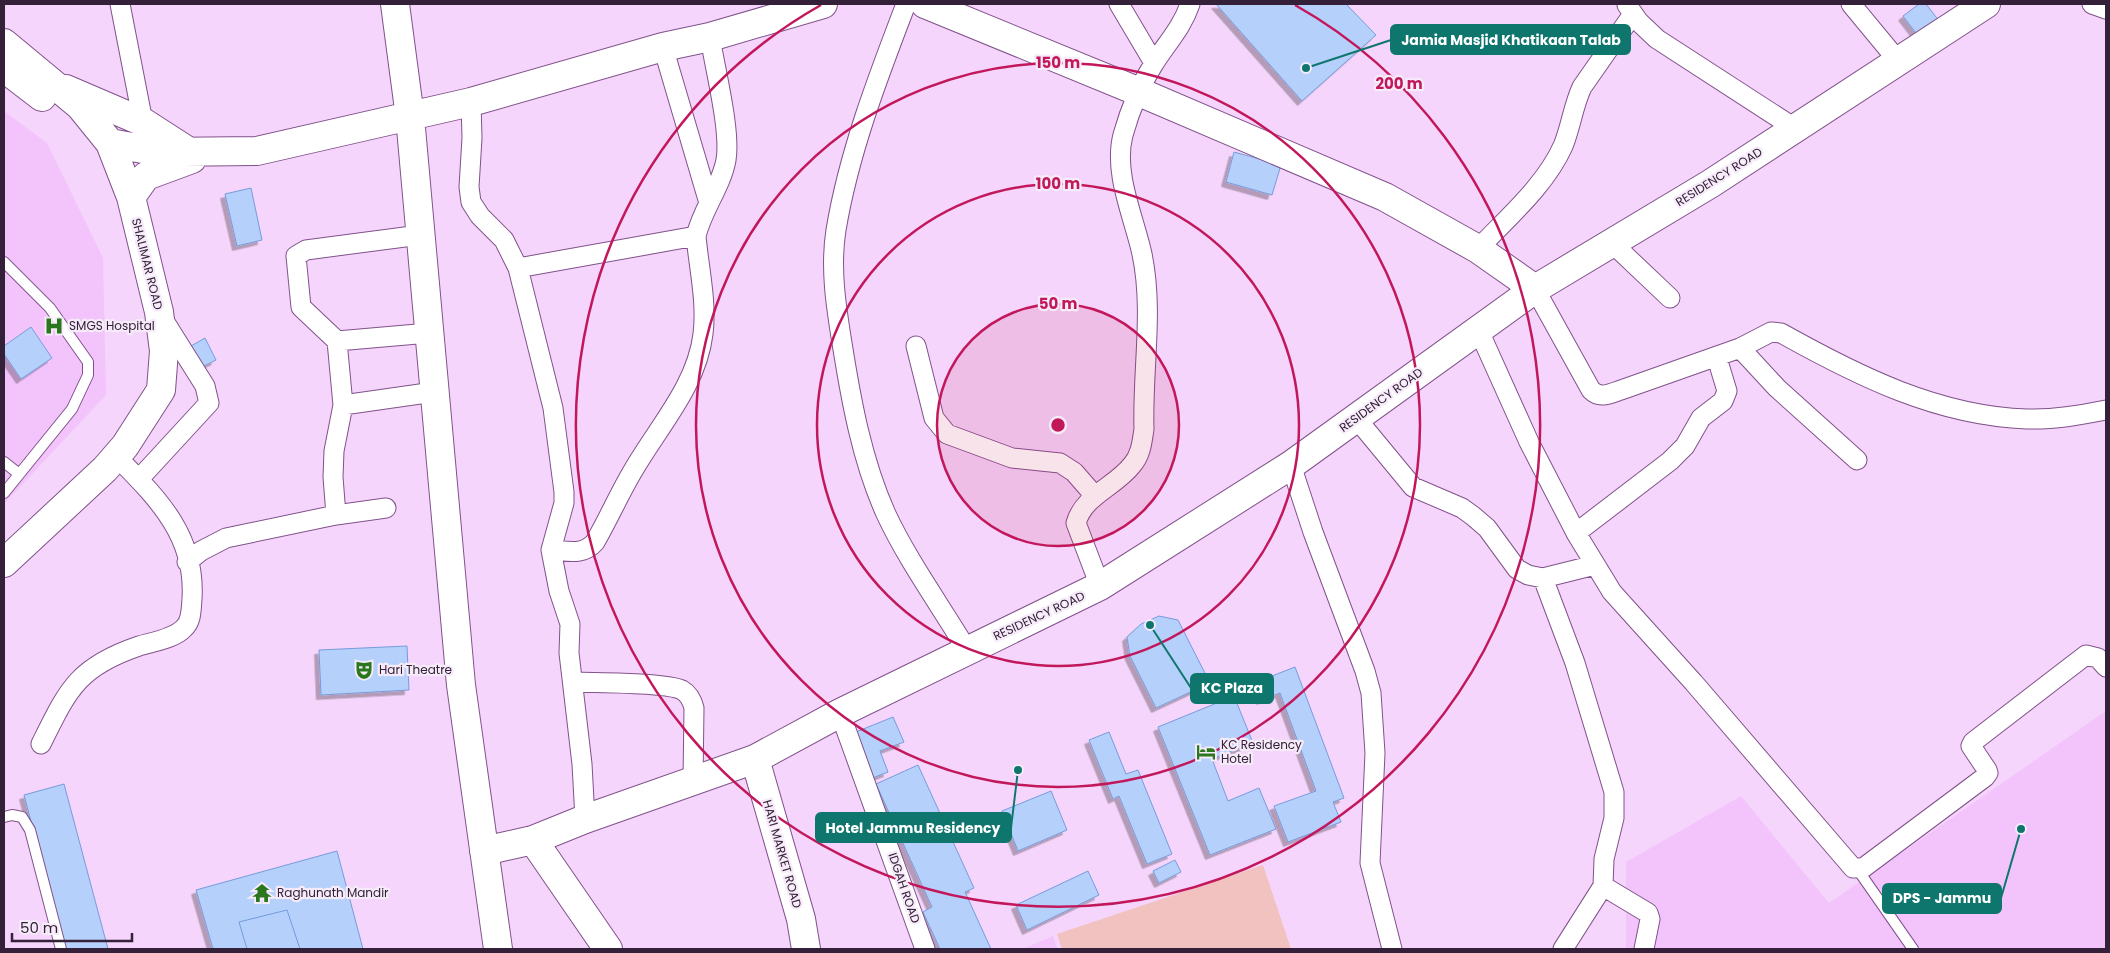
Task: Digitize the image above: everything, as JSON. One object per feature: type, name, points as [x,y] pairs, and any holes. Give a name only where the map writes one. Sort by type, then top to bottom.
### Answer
[{"type":"main road","points":[[396,4],[410,117],[461,685],[498,949]]},
{"type":"main road","points":[[110,143],[159,152],[256,152],[471,102],[663,46],[710,37],[823,4]]},
{"type":"main road","points":[[925,4],[1138,91],[1385,197],[1478,249],[1535,289]]},
{"type":"main road","name":"RESIDENCY ROAD","points":[[484,851],[533,840],[585,819],[755,759],[840,713],[1100,586],[1292,465],[1535,289],[1796,128],[1900,62],[1986,4]]},
{"type":"main road","name":"SHALIMAR ROAD","points":[[4,43],[80,106],[110,143],[130,197],[160,312],[164,352],[161,390],[141,425],[116,456],[4,563]]},
{"type":"main road","points":[[4,68],[66,116],[86,139],[103,168],[136,272],[146,352],[143,384],[126,418],[111,438],[95,459],[4,541]]},
{"type":"main road","points":[[58,86],[98,101],[201,152]]},
{"type":"main road","points":[[130,197],[146,176],[201,152]]},
{"type":"main road","name":"HARI MARKET ROAD","points":[[755,759],[801,920],[806,949]]},
{"type":"main road","points":[[533,840],[604,942]]},
{"type":"street","points":[[120,4],[143,122]]},
{"type":"street","points":[[906,4],[862,125],[842,202],[833,259],[835,296],[850,397],[876,490],[901,542],[967,650]]},
{"type":"street","points":[[1119,4],[1154,63]]},
{"type":"street","points":[[1100,586],[1076,523],[1082,510],[1095,496],[1132,466],[1141,448],[1144,429],[1147,283],[1143,255],[1121,162],[1123,136],[1138,91],[1154,63],[1185,19],[1190,4]]},
{"type":"street","points":[[1851,4],[1900,62]]},
{"type":"street","points":[[2092,4],[2106,9]]},
{"type":"street","points":[[1478,249],[1542,180],[1554,163],[1564,145],[1576,99],[1630,9],[1646,30],[1658,39],[1796,128]]},
{"type":"street","points":[[551,550],[585,551],[595,542],[635,468],[686,386],[703,337],[705,312],[696,236],[719,182],[726,160],[726,133],[710,37]]},
{"type":"street","points":[[663,46],[709,203]]},
{"type":"street","points":[[471,102],[472,138],[469,179],[471,202],[480,216],[504,240],[518,268],[553,408],[564,492],[551,550],[559,591],[570,624],[569,653],[574,682],[585,819]]},
{"type":"street","points":[[336,515],[333,477],[334,451],[343,404],[337,341],[301,307],[296,256],[306,250],[420,235]]},
{"type":"street","points":[[518,268],[696,236]]},
{"type":"street","points":[[1612,243],[1670,298]]},
{"type":"street","points":[[1535,289],[1591,390],[1596,395],[1601,396],[1621,390],[1717,358],[1771,332],[1782,333],[1912,398],[1948,409],[2027,419],[2066,417],[2106,410]]},
{"type":"street","points":[[138,479],[209,403],[206,386],[160,312]]},
{"type":"street","points":[[1479,331],[1529,442],[1576,533],[1612,592],[1694,683],[1849,864],[1858,870],[1985,777],[1988,773],[1973,752],[1971,746],[1974,742],[2086,655],[2098,658],[2106,667]]},
{"type":"street","points":[[337,341],[429,333]]},
{"type":"street","points":[[916,346],[934,418],[947,434],[1000,455],[1060,463],[1074,472],[1095,496]]},
{"type":"street","points":[[1740,348],[1777,388],[1857,460]]},
{"type":"street","points":[[1576,533],[1670,461],[1686,446],[1701,418],[1723,401],[1727,391],[1717,358]]},
{"type":"street","points":[[343,404],[434,392]]},
{"type":"street","points":[[1356,418],[1413,487],[1462,508],[1487,528],[1517,569],[1528,575],[1543,578],[1595,565]]},
{"type":"street","points":[[41,744],[67,693],[88,672],[124,651],[174,635],[186,626],[191,612],[192,582],[176,525],[167,510],[116,456]]},
{"type":"street","points":[[1292,465],[1313,532],[1365,671],[1371,693],[1375,753],[1370,863],[1392,949]]},
{"type":"street","points":[[187,562],[215,543],[226,538],[336,515],[386,508]]},
{"type":"street","points":[[1543,578],[1575,663],[1614,792],[1614,818],[1604,859],[1603,886],[1562,949]]},
{"type":"street","points":[[574,682],[669,687],[686,693],[692,700],[694,708],[693,781]]},
{"type":"street","name":"IDGAH ROAD","points":[[840,713],[925,949]]},
{"type":"street","points":[[1603,886],[1648,913],[1650,919],[1644,949]]},
{"type":"lane","points":[[4,262],[50,308],[88,362],[88,375],[72,409],[4,492]]},
{"type":"lane","points":[[4,462],[19,474]]},
{"type":"lane","points":[[4,817],[17,815],[22,817],[30,830],[62,949]]},
{"type":"lane","points":[[1858,870],[1913,949]]},
{"type":"shaded area","name":"SMGS Hospital","points":[[4,111],[47,143],[103,258],[106,395],[4,504]]},
{"type":"shaded area","points":[[2106,711],[2106,949],[1626,949],[1626,862],[1741,796],[1829,903]]},
{"type":"shaded area","points":[[1263,865],[1291,949],[1062,949],[1057,934]]},
{"type":"shaded area","points":[[1053,936],[1057,949],[1022,949]]},
{"type":"building","points":[[1216,4],[1346,4],[1376,35],[1302,101]]},
{"type":"building","points":[[1919,4],[1926,4],[1943,26],[1922,41],[1903,16]]},
{"type":"building","points":[[1234,152],[1281,165],[1272,195],[1226,182]]},
{"type":"building","points":[[251,188],[262,240],[237,246],[225,194]]},
{"type":"building","points":[[31,327],[52,358],[21,379],[4,354],[4,346]]},
{"type":"building","points":[[205,338],[216,360],[202,367],[191,346]]},
{"type":"building","points":[[1159,616],[1178,620],[1210,683],[1156,708],[1130,656],[1127,637],[1141,624]]},
{"type":"building","name":"Hari Theatre","points":[[407,646],[409,690],[321,695],[319,650]]},
{"type":"building","points":[[1295,667],[1344,798],[1333,802],[1341,822],[1288,842],[1274,806],[1316,791],[1280,693],[1261,700],[1254,683]]},
{"type":"building","points":[[1234,696],[1253,743],[1212,759],[1228,801],[1259,788],[1276,829],[1210,855],[1158,727]]},
{"type":"building","points":[[893,717],[904,742],[880,751],[888,772],[870,779],[851,734]]},
{"type":"building","points":[[1109,732],[1126,774],[1138,770],[1172,854],[1147,864],[1119,796],[1113,799],[1089,740]]},
{"type":"building","points":[[918,765],[974,888],[965,892],[991,949],[940,949],[923,912],[932,907],[876,784]]},
{"type":"building","points":[[64,784],[108,949],[65,949],[24,795]]},
{"type":"building","points":[[1051,791],[1067,830],[1018,851],[1002,811]]},
{"type":"building","points":[[337,851],[363,949],[213,949],[196,890]]},
{"type":"building","points":[[1175,860],[1181,872],[1159,883],[1153,871]]},
{"type":"building","points":[[1088,871],[1099,895],[1027,930],[1016,905]]},
{"type":"building","points":[[287,910],[300,949],[247,949],[239,922]]},
{"type":"place","name":"Jamia Masjid Khatikaan Talab","points":[[1306,68]]},
{"type":"place","name":"SMGS Hospital","points":[[54,326]]},
{"type":"place","name":"KC Plaza","points":[[1150,625]]},
{"type":"place","name":"Hari Theatre","points":[[364,670]]},
{"type":"place","name":"KC Residency Hotel","points":[[1206,752]]},
{"type":"place","name":"Hotel Jammu Residency","points":[[1018,770]]},
{"type":"place","name":"DPS - Jammu","points":[[2021,829]]},
{"type":"place","name":"Raghunath Mandir","points":[[262,893]]}]
